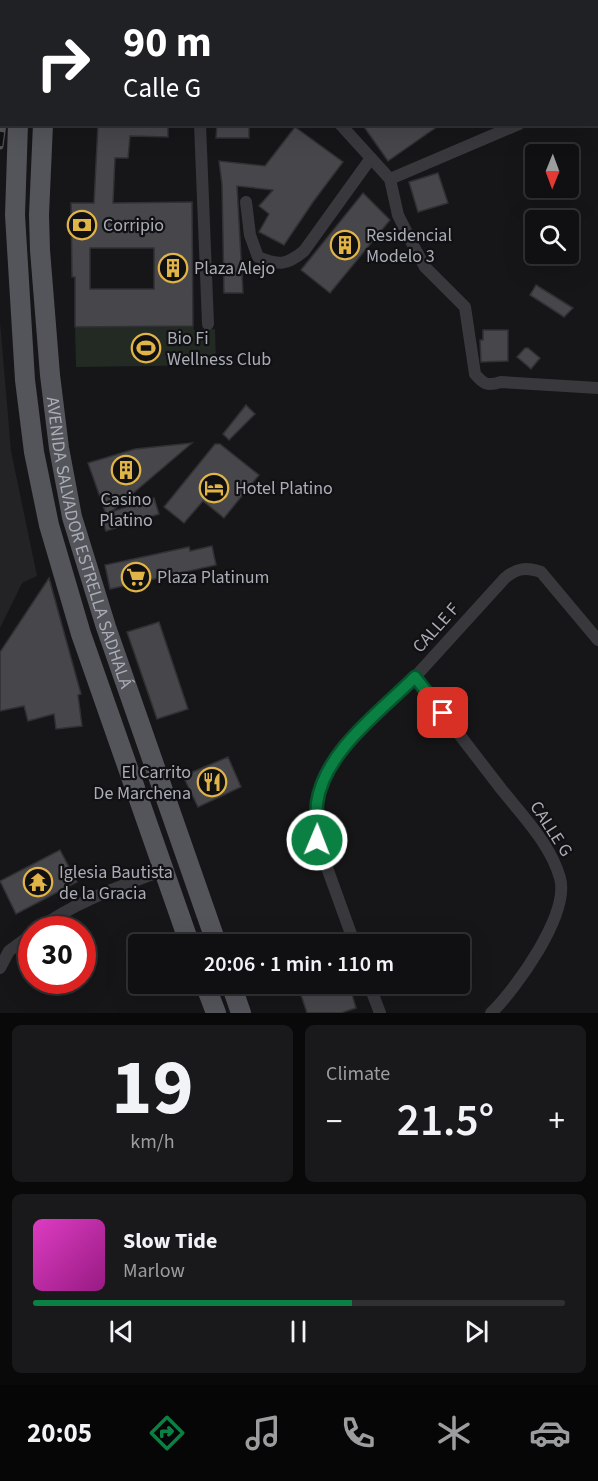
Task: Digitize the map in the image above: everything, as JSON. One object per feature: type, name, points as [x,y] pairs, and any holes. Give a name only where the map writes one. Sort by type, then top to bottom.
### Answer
[{"type":"main road","name":"AVENIDA SALVADOR ESTRELLA SADHALÁ","points":[[18,126],[16,251],[25,380],[34,452],[49,525],[81,634],[186,934]]},
{"type":"main road","name":"AVENIDA SALVADOR ESTRELLA SADHALÁ","points":[[43,126],[39,215],[40,250],[58,448],[72,517],[106,627],[213,934]]},
{"type":"main road","points":[[209,994],[216,1013]]},
{"type":"main road","points":[[235,994],[241,1013]]},
{"type":"street","points":[[200,126],[208,324]]},
{"type":"street","points":[[342,126],[390,179],[398,215],[425,267],[465,308],[475,374],[481,382],[491,386],[501,382],[598,388]]},
{"type":"street","points":[[390,179],[510,126]]},
{"type":"street","points":[[246,202],[250,236],[258,257],[274,264],[291,261],[304,251],[370,158]]},
{"type":"street","name":"CALLE F","points":[[349,934],[317,840],[317,801],[326,776],[340,750],[415,677],[513,571],[529,568],[541,572],[598,640]]},
{"type":"street","name":"CALLE G","points":[[415,677],[548,851],[561,879],[560,901],[546,936],[528,968],[501,1004],[491,1013]]},
{"type":"street","points":[[56,916],[113,889],[164,870]]},
{"type":"street","points":[[0,968],[9,951],[18,944]]},
{"type":"street","points":[[373,994],[380,1013]]},
{"type":"shaded area","points":[[0,322],[11,451],[37,576],[22,583],[0,628]]},
{"type":"shaded area","name":"Bio Fi Wellness Club","points":[[193,326],[194,330],[215,329],[216,365],[76,367],[75,327]]},
{"type":"building","name":"Plaza Alejo","points":[[98,126],[168,126],[168,137],[130,136],[128,158],[115,158],[113,203],[192,202],[193,326],[75,327],[71,203],[94,203]],"holes":[[[90,248],[154,248],[154,289],[90,289]]]},
{"type":"building","points":[[217,126],[249,126],[249,138],[216,138]]},
{"type":"building","points":[[363,126],[438,126],[388,161]]},
{"type":"building","points":[[295,127],[343,162],[284,245],[259,232],[269,214],[259,206],[273,190],[237,186],[243,293],[224,293],[222,184],[219,161],[265,166]]},
{"type":"building","points":[[438,173],[448,203],[418,212],[409,182]]},
{"type":"building","name":"Residencial Modelo 3","points":[[363,193],[390,220],[330,293],[301,270]]},
{"type":"building","points":[[536,285],[573,308],[564,317],[530,295]]},
{"type":"building","points":[[483,330],[508,330],[508,361],[481,362],[480,340],[483,340]]},
{"type":"building","points":[[525,348],[540,358],[531,369],[517,357]]},
{"type":"building","points":[[246,405],[255,414],[229,440],[223,434]]},
{"type":"building","name":"Casino Platino","points":[[192,443],[111,512],[154,498],[159,514],[106,531],[101,515],[106,514],[88,463],[135,449]]},
{"type":"building","name":"Hotel Platino","points":[[215,444],[220,444],[259,475],[224,518],[203,501],[184,523],[164,507]]},
{"type":"building","name":"Plaza Platinum","points":[[212,546],[216,565],[110,589],[105,565],[189,547],[190,551]]},
{"type":"building","points":[[49,578],[81,694],[78,695],[82,726],[56,729],[54,714],[28,721],[24,706],[0,711],[0,652]]},
{"type":"building","points":[[159,622],[188,709],[157,719],[127,632]]},
{"type":"building","name":"El Carrito De Marchena","points":[[228,757],[241,787],[198,807],[183,776]]},
{"type":"building","name":"Iglesia Bautista de la Gracia","points":[[60,850],[77,882],[16,914],[0,881]]},
{"type":"building","points":[[301,994],[352,994],[356,1008],[341,1013],[307,1013]]},
{"type":"railway","points":[[0,146],[3,126]]},
{"type":"place","name":"Corripio","points":[[82,225]]},
{"type":"place","name":"Residencial Modelo 3","points":[[345,245]]},
{"type":"place","name":"Plaza Alejo","points":[[173,268]]},
{"type":"place","name":"Bio Fi Wellness Club","points":[[146,348]]},
{"type":"place","name":"Casino Platino","points":[[126,470]]},
{"type":"place","name":"Hotel Platino","points":[[214,488]]},
{"type":"place","name":"Plaza Platinum","points":[[136,577]]},
{"type":"place","name":"El Carrito De Marchena","points":[[212,782]]},
{"type":"place","name":"Iglesia Bautista de la Gracia","points":[[38,882]]},
{"type":"route","points":[[317,840],[317,801],[326,776],[340,750],[415,677],[443,713]]}]
